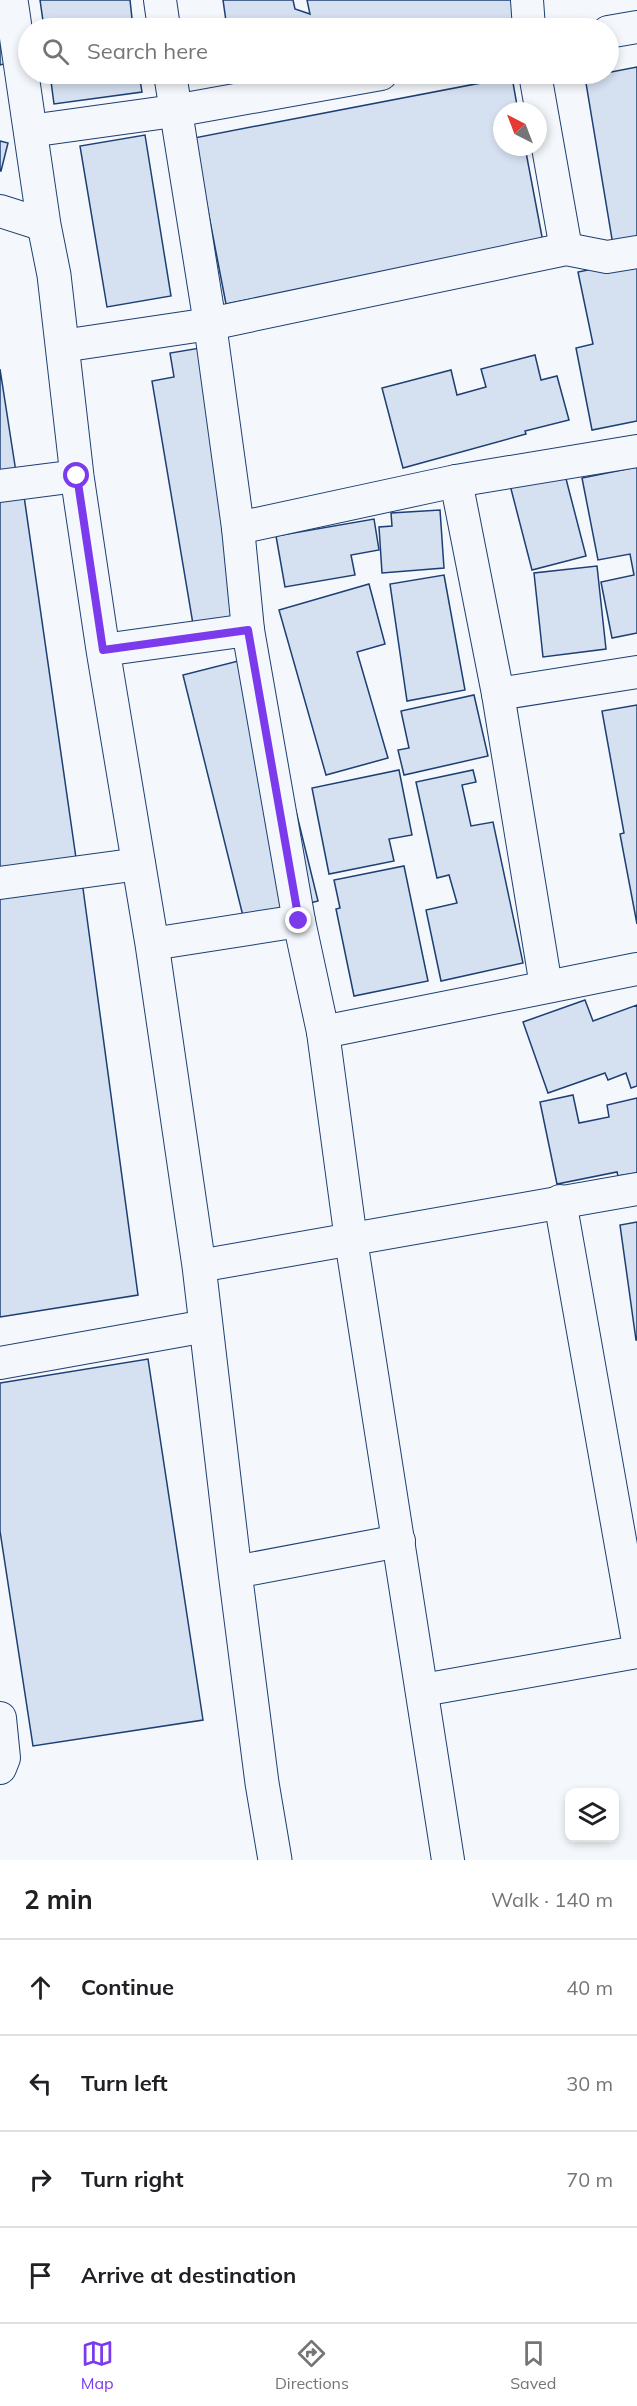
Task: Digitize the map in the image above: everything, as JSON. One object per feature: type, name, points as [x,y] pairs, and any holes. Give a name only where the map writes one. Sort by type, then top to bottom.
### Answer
[{"type":"main road","points":[[11,0],[18,48]]},
{"type":"main road","points":[[23,84],[44,225],[54,275],[77,476],[103,650],[152,944],[199,1266],[235,1572],[262,1783],[275,1860]]},
{"type":"street","points":[[160,0],[163,18]]},
{"type":"street","points":[[527,0],[528,18]]},
{"type":"street","points":[[619,30],[637,27]]},
{"type":"street","points":[[171,84],[210,324],[238,528],[248,630],[299,921],[323,1032],[351,1240],[448,1860]]},
{"type":"street","points":[[30,131],[174,111],[325,84]]},
{"type":"street","points":[[537,84],[566,249]]},
{"type":"street","points":[[0,212],[44,225]]},
{"type":"street","points":[[62,346],[210,324],[566,249],[607,257],[637,252]]},
{"type":"street","points":[[238,528],[456,482],[637,451]]},
{"type":"street","points":[[0,486],[77,476]]},
{"type":"street","points":[[456,482],[498,694],[546,986]]},
{"type":"street","points":[[103,650],[248,630]]},
{"type":"street","points":[[498,694],[637,672]]},
{"type":"street","points":[[0,883],[139,864]]},
{"type":"street","points":[[152,944],[299,921]]},
{"type":"street","points":[[323,1032],[637,969]]},
{"type":"street","points":[[199,1266],[637,1189]]},
{"type":"street","points":[[560,1201],[637,1636]]},
{"type":"street","points":[[0,1363],[206,1326]]},
{"type":"street","points":[[235,1572],[399,1541]]},
{"type":"street","points":[[423,1690],[637,1652]]},
{"type":"street","points":[[0,1718],[4,1758],[0,1768]]},
{"type":"building","points":[[40,0],[130,0],[132,18],[43,18]]},
{"type":"building","points":[[223,0],[293,0],[295,9],[310,14],[307,0],[529,0],[533,18],[226,18]]},
{"type":"building","points":[[0,32],[7,63],[0,65]]},
{"type":"building","points":[[637,67],[637,246],[614,251],[586,84],[619,84],[619,70]]},
{"type":"building","points":[[51,84],[141,84],[142,92],[54,104]]},
{"type":"building","points":[[234,84],[268,84],[236,92]]},
{"type":"building","points":[[476,84],[513,84],[516,102],[493,102],[493,156],[527,156],[543,242],[226,304],[194,138]]},
{"type":"building","points":[[145,135],[171,296],[107,307],[80,146]]},
{"type":"building","points":[[0,141],[8,143],[1,171],[0,171]]},
{"type":"building","points":[[637,260],[637,421],[592,430],[576,348],[593,344],[578,272]]},
{"type":"building","points":[[206,347],[251,613],[193,624],[152,381],[174,377],[170,353]]},
{"type":"building","points":[[535,355],[541,380],[557,376],[569,420],[403,468],[382,388],[451,370],[457,395],[486,387],[481,369]]},
{"type":"building","points":[[0,369],[16,472],[0,474]]},
{"type":"building","points":[[637,467],[637,633],[612,638],[601,582],[634,575],[630,554],[598,560],[582,478]]},
{"type":"building","points":[[564,471],[586,556],[532,570],[510,485]]},
{"type":"building","points":[[23,489],[76,858],[0,869],[0,492]]},
{"type":"building","points":[[440,510],[444,568],[382,573],[379,527],[392,526],[391,513]]},
{"type":"building","points":[[374,519],[379,550],[351,555],[355,575],[285,587],[276,536]]},
{"type":"building","points":[[597,566],[606,649],[543,657],[534,573]]},
{"type":"building","points":[[444,575],[465,690],[407,701],[390,584]]},
{"type":"building","points":[[369,584],[385,644],[357,652],[388,758],[326,775],[279,610]]},
{"type":"building","points":[[258,656],[318,901],[244,920],[183,675]]},
{"type":"building","points":[[474,695],[488,756],[404,775],[398,750],[409,748],[401,711]]},
{"type":"building","points":[[637,705],[637,924],[620,834],[624,833],[602,711]]},
{"type":"building","points":[[399,770],[412,835],[389,839],[394,861],[329,874],[312,788]]},
{"type":"building","points":[[473,770],[476,782],[462,785],[471,826],[493,822],[523,963],[441,981],[426,910],[457,903],[449,875],[437,878],[416,782]]},
{"type":"building","points":[[404,866],[428,981],[354,996],[336,909],[340,908],[334,880]]},
{"type":"building","points":[[82,881],[138,1295],[0,1317],[0,894]]},
{"type":"building","points":[[585,1000],[593,1021],[637,1005],[637,1086],[631,1088],[626,1073],[608,1080],[605,1073],[548,1093],[523,1022]]},
{"type":"building","points":[[573,1095],[579,1123],[609,1117],[607,1105],[637,1098],[637,1173],[618,1176],[617,1172],[557,1184],[540,1102]]},
{"type":"building","points":[[637,1222],[637,1340],[636,1340],[620,1225]]},
{"type":"building","points":[[148,1359],[203,1720],[33,1746],[0,1531],[0,1383]]},
{"type":"route","points":[[77,476],[103,650],[248,630],[299,921]]}]
